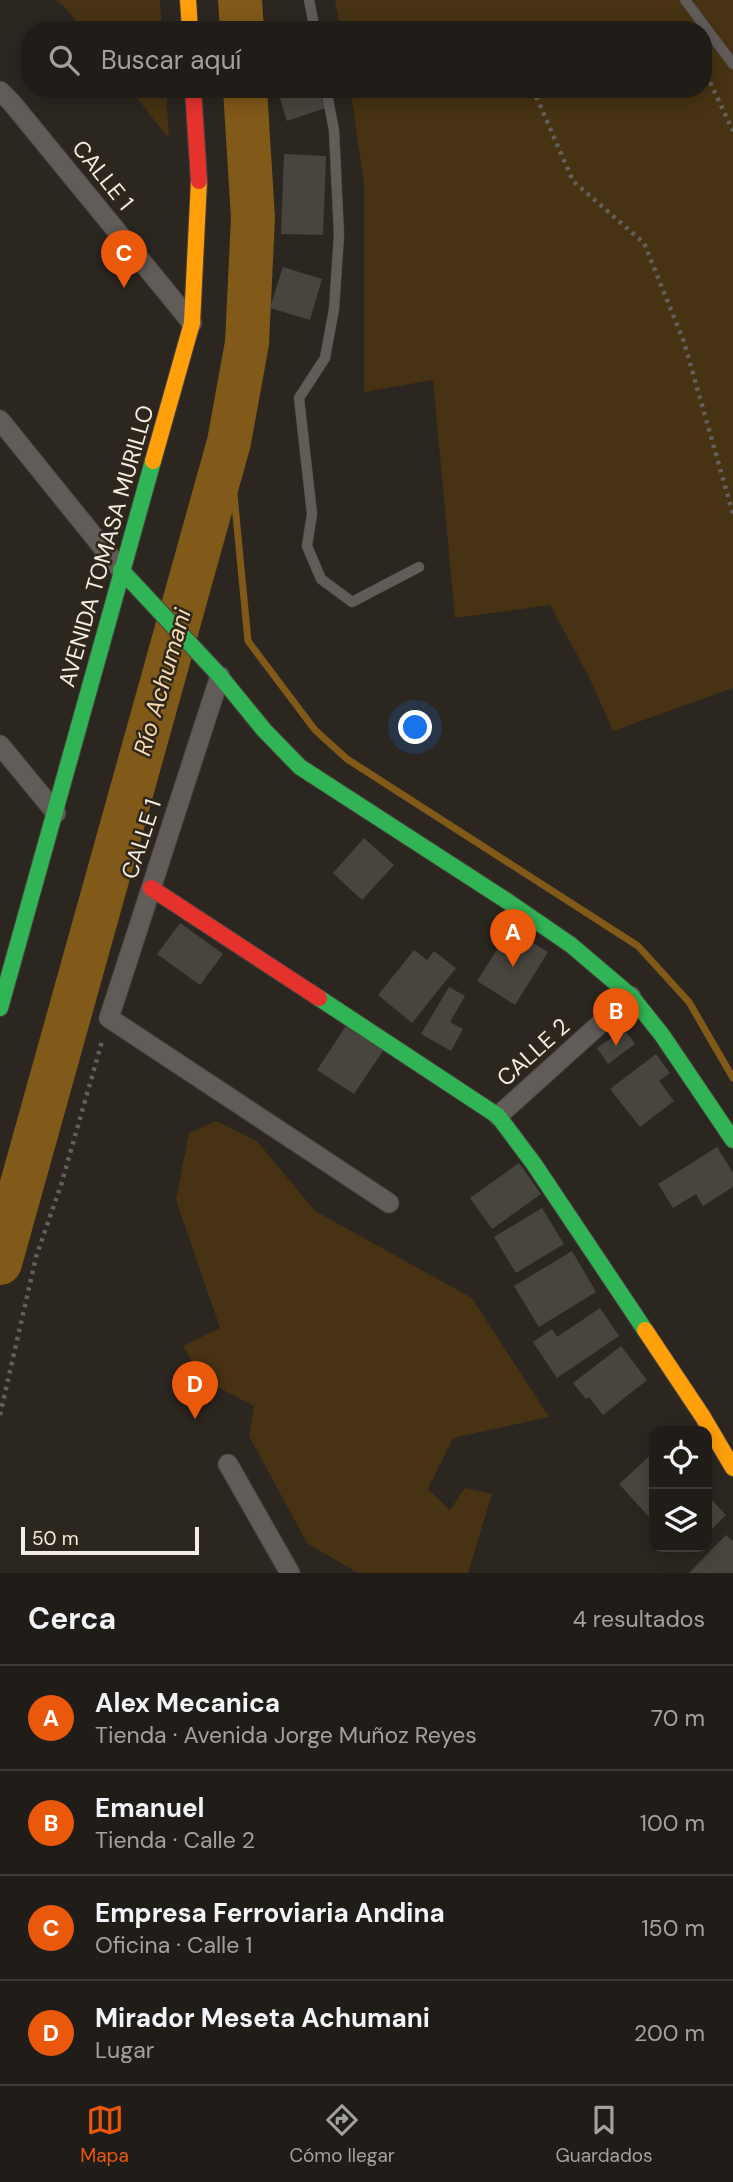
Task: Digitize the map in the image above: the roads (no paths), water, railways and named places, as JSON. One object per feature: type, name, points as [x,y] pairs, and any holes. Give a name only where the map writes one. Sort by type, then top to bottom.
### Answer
[{"type":"street","points":[[188,0],[189,21]]},
{"type":"street","name":"CALLE 1","points":[[0,91],[192,323]]},
{"type":"street","name":"AVENIDA TOMASA MURILLO","points":[[0,1008],[192,323],[199,179],[194,98]]},
{"type":"street","points":[[0,420],[121,570],[220,676],[264,730],[300,766],[571,945],[631,996],[662,1035],[733,1140]]},
{"type":"street","name":"CALLE 1","points":[[220,676],[109,1018],[389,1203]]},
{"type":"street","points":[[0,745],[56,813]]},
{"type":"street","points":[[151,888],[498,1116],[534,1164],[703,1417],[733,1468]]},
{"type":"street","name":"CALLE 2","points":[[498,1116],[631,996]]},
{"type":"street","points":[[228,1464],[290,1573]]},
{"type":"lane","points":[[309,0],[313,21]]},
{"type":"lane","points":[[685,0],[701,21]]},
{"type":"lane","points":[[712,36],[733,64]]},
{"type":"lane","points":[[328,98],[334,130],[339,235],[334,309],[325,358],[299,397],[312,514],[307,546],[321,579],[352,602],[419,567]]},
{"type":"waterway","name":"Río Achumani","points":[[240,0],[241,21]]},
{"type":"waterway","name":"Río Achumani","points":[[0,1263],[229,442],[247,343],[253,218],[246,98]]},
{"type":"waterway","points":[[229,442],[248,641],[315,730],[347,759],[638,946],[689,1002],[733,1078]]},
{"type":"place","name":"Empresa Ferroviaria Andina","points":[[124,288]]},
{"type":"place","name":"Alex Mecanica","points":[[513,967]]},
{"type":"place","name":"Emanuel","points":[[616,1046]]},
{"type":"place","name":"Mirador Meseta Achumani","points":[[195,1419]]}]
